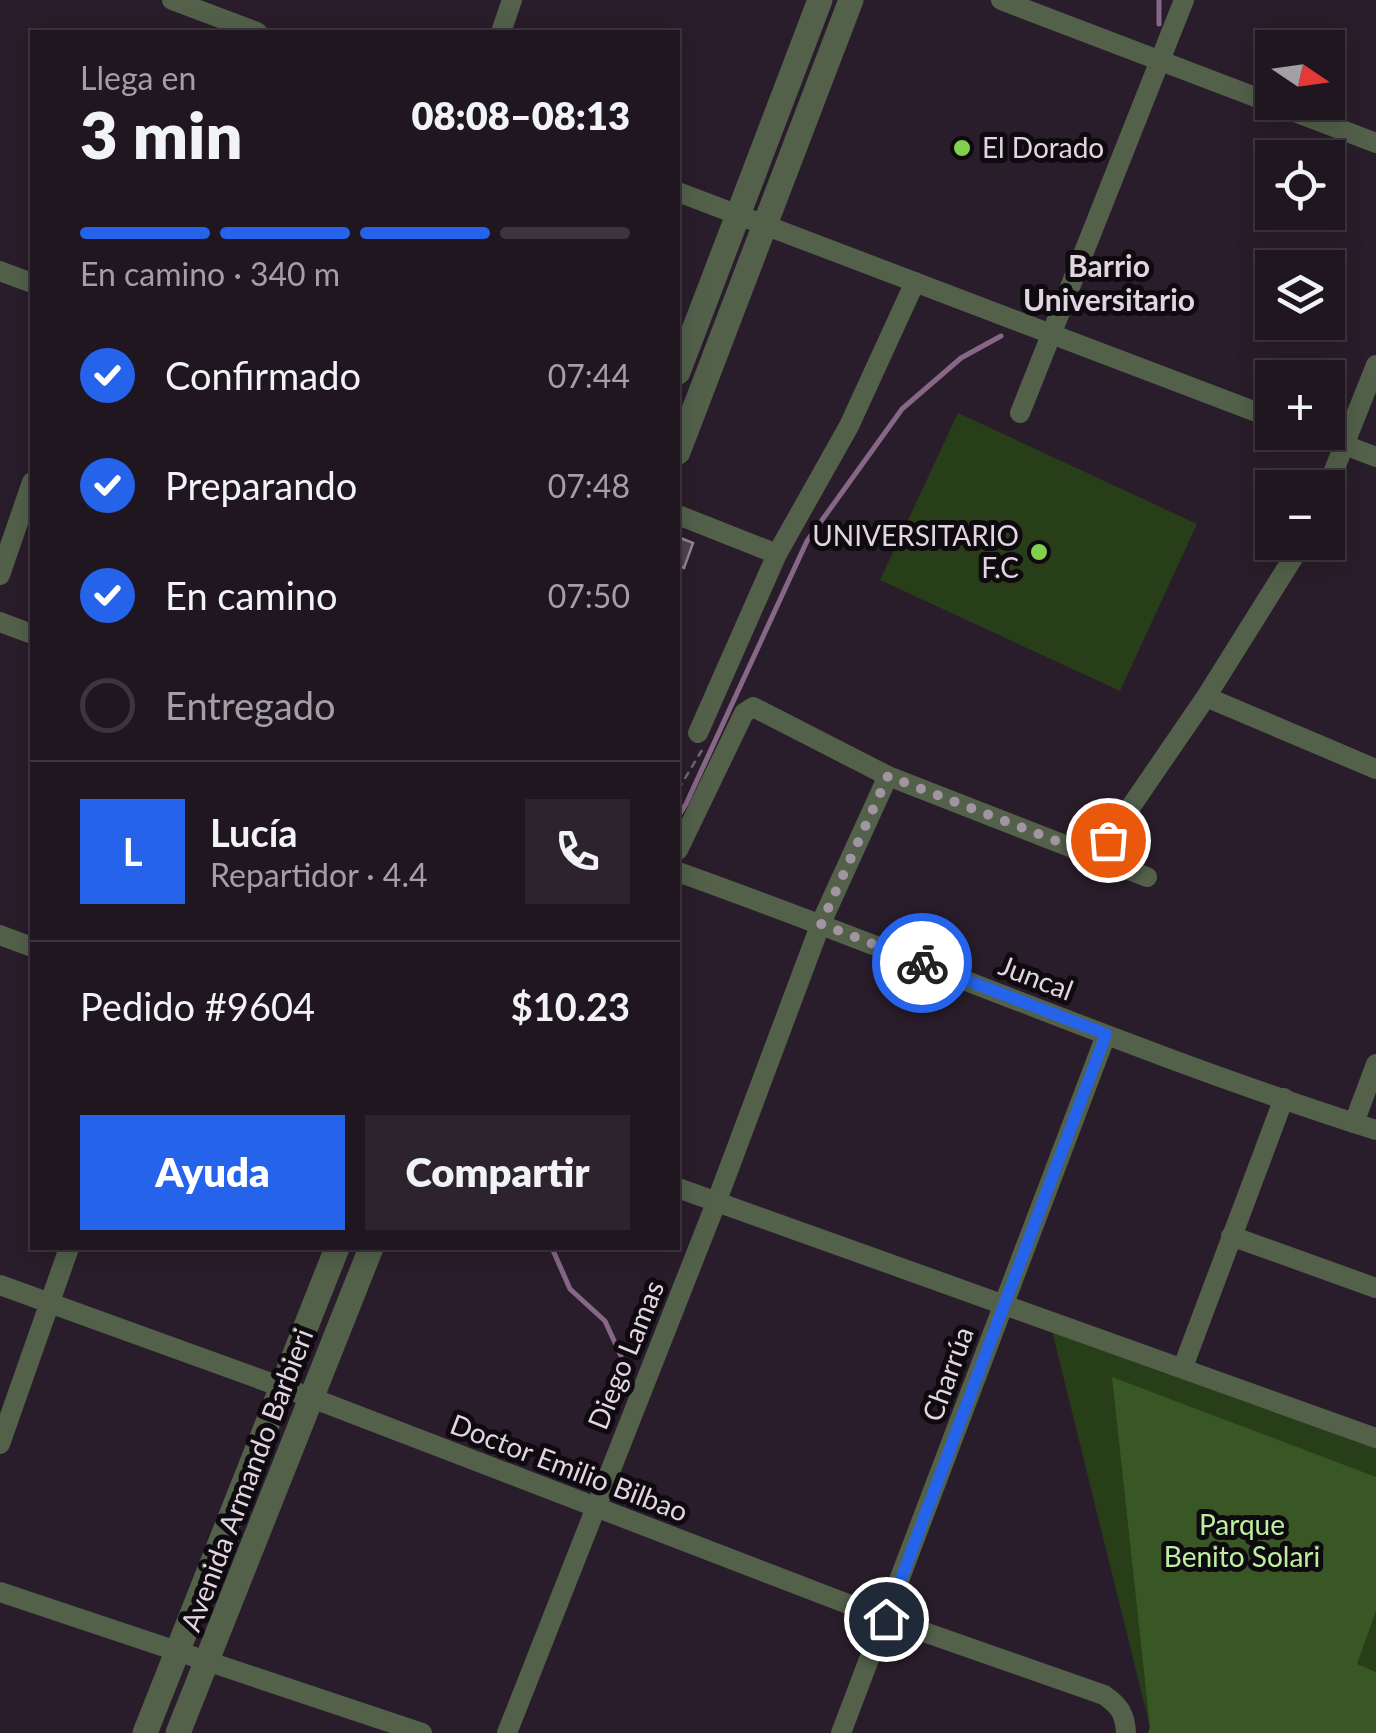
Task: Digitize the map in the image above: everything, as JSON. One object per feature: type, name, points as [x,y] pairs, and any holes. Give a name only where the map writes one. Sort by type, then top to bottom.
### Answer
[{"type":"street","points":[[172,0],[201,5],[254,30]]},
{"type":"street","points":[[503,30],[512,0]]},
{"type":"street","points":[[680,367],[820,0]]},
{"type":"street","points":[[680,447],[851,0]]},
{"type":"street","points":[[1002,0],[1376,143]]},
{"type":"street","points":[[1020,413],[1184,0]]},
{"type":"street","points":[[193,30],[201,5]]},
{"type":"street","points":[[680,193],[1255,412]]},
{"type":"street","points":[[0,270],[30,282]]},
{"type":"street","points":[[698,732],[777,554],[849,426],[915,282]]},
{"type":"street","points":[[1376,364],[1345,445],[1376,457]]},
{"type":"street","points":[[0,575],[30,488]]},
{"type":"street","points":[[680,516],[777,554]]},
{"type":"street","points":[[1085,852],[1099,849],[1108,840],[1206,697],[1292,560]]},
{"type":"street","points":[[0,622],[30,633]]},
{"type":"street","points":[[1206,697],[1376,769]]},
{"type":"street","points":[[680,846],[744,713],[753,706],[888,776],[1146,877]]},
{"type":"street","name":"Diego Lamas","points":[[507,1733],[716,1203],[821,924],[888,776]]},
{"type":"street","name":"Juncal","points":[[680,873],[1106,1034],[1376,1130]]},
{"type":"street","points":[[0,936],[30,947]]},
{"type":"street","name":"Charrúa","points":[[841,1733],[1106,1034]]},
{"type":"street","points":[[1354,1123],[1376,1064]]},
{"type":"street","points":[[1183,1367],[1284,1098]]},
{"type":"street","points":[[680,1189],[1376,1438]]},
{"type":"street","points":[[1231,1236],[1376,1288]]},
{"type":"street","points":[[0,1444],[68,1250]]},
{"type":"street","name":"Avenida Armando Barbieri","points":[[145,1733],[337,1250]]},
{"type":"street","name":"Avenida Armando Barbieri","points":[[178,1733],[370,1250]]},
{"type":"street","name":"Doctor Emilio Bilbao","points":[[0,1285],[312,1398],[886,1619],[1104,1695],[1118,1704],[1125,1716],[1126,1733]]},
{"type":"street","points":[[0,1592],[422,1733]]},
{"type":"path","points":[[680,787],[706,744],[698,732]]},
{"type":"green space","name":"UNIVERSITARIO F.C","points":[[958,413],[1197,524],[1120,691],[880,580]]},
{"type":"green space","name":"Parque Benito Solari","points":[[1052,1331],[1376,1447],[1376,1733],[1148,1733],[1150,1727]]},
{"type":"green space","name":"Parque Benito Solari","points":[[1112,1377],[1376,1477],[1376,1611],[1357,1664],[1376,1672],[1376,1733],[1148,1733]]},
{"type":"building","points":[[680,538],[693,543],[684,568],[680,566]]},
{"type":"waterway","points":[[1159,0],[1159,24]]},
{"type":"waterway","points":[[680,814],[807,541],[902,409],[961,358],[1001,336]]},
{"type":"waterway","points":[[553,1250],[570,1289],[605,1321],[621,1356]]},
{"type":"way so far","points":[[922,963],[821,924],[888,776],[1085,852],[1099,849],[1108,840]]},
{"type":"place","name":"El Dorado","points":[[962,148]]},
{"type":"place","name":"UNIVERSITARIO F.C","points":[[1039,552]]},
{"type":"district","name":"Barrio Universitario","points":[[1109,284]]},
{"type":"route","points":[[886,1619],[1106,1034],[922,963]]}]
